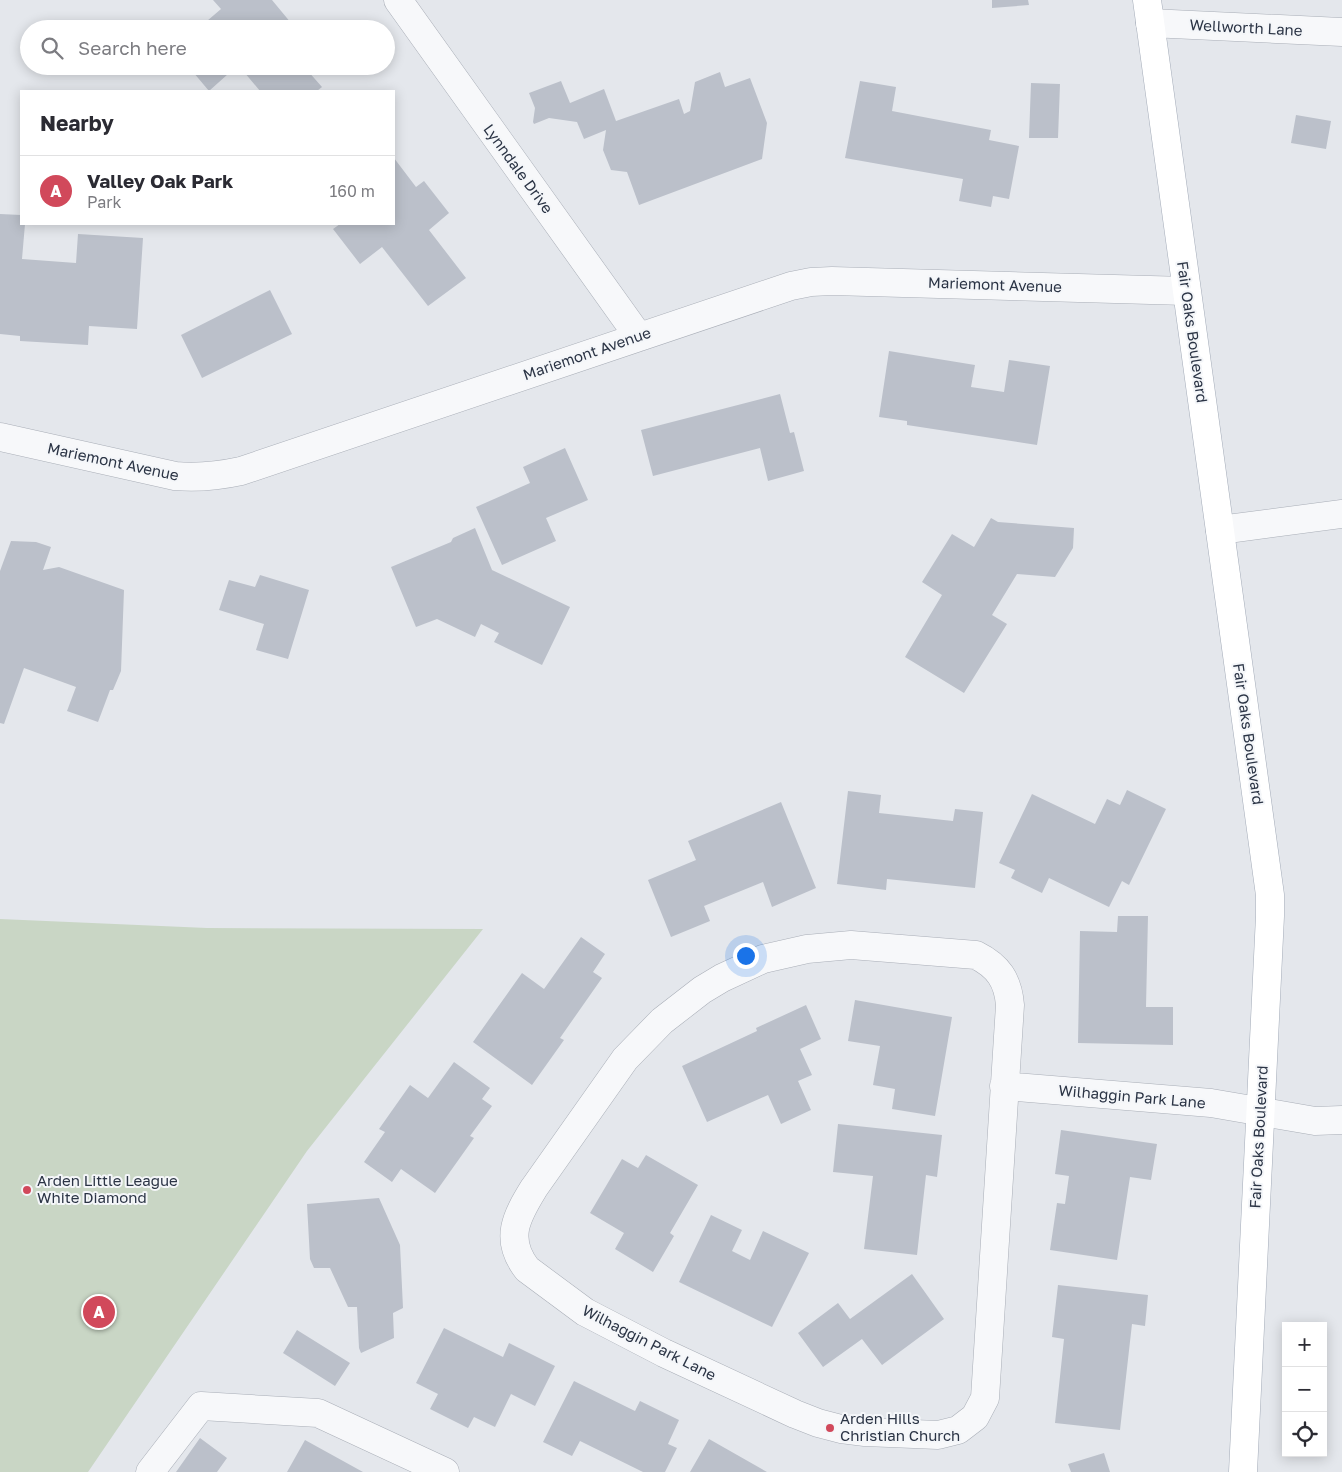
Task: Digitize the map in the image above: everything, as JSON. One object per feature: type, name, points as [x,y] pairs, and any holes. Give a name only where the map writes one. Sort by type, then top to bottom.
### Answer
[{"type":"main road","name":"Fair Oaks Boulevard","points":[[1149,11],[1270,894],[1243,1472]]},
{"type":"street","name":"Lynndale Drive","points":[[398,0],[638,337]]},
{"type":"street","name":"Wellworth Lane","points":[[1149,11],[1342,32]]},
{"type":"street","name":"Mariemont Avenue","points":[[0,437],[175,476],[197,478],[219,476],[241,471],[791,286],[811,282],[832,281],[1186,291]]},
{"type":"street","points":[[1220,530],[1342,514]]},
{"type":"street","name":"Wilhaggin Park Lane","points":[[851,945],[976,955],[986,960],[1001,974],[1009,992],[1010,1005],[1004,1086],[985,1398],[975,1417],[958,1430],[938,1435],[865,1432],[841,1429],[795,1414],[664,1354],[585,1312],[527,1269],[516,1251],[513,1230],[520,1210],[625,1059],[662,1021],[702,990],[722,978],[763,959],[807,949],[851,945]]},
{"type":"street","name":"Wilhaggin Park Lane","points":[[1004,1086],[1211,1103],[1315,1121],[1342,1120]]},
{"type":"street","points":[[150,1472],[201,1406],[318,1413],[445,1472]]},
{"type":"green space","points":[[0,919],[207,928],[483,929],[307,1151],[88,1472],[0,1472]]},
{"type":"building","points":[[213,0],[272,0],[289,20],[208,20],[221,9]]},
{"type":"building","points":[[992,0],[1028,0],[1029,5],[992,8]]},
{"type":"building","points":[[720,72],[725,87],[750,78],[767,123],[762,159],[639,205],[627,172],[611,170],[603,150],[606,130],[584,139],[577,122],[549,118],[534,124],[533,122],[535,108],[529,93],[561,81],[570,103],[604,89],[616,121],[679,99],[684,114],[690,111],[695,82]]},
{"type":"building","points":[[196,75],[227,75],[210,90]]},
{"type":"building","points":[[247,75],[311,75],[322,87],[318,90],[259,90]]},
{"type":"building","points":[[860,81],[896,87],[892,111],[991,130],[989,140],[1019,146],[1009,199],[993,196],[991,207],[959,201],[963,179],[845,158]]},
{"type":"building","points":[[1031,83],[1060,84],[1058,138],[1029,138]]},
{"type":"building","points":[[1296,115],[1331,121],[1326,149],[1291,143]]},
{"type":"building","points":[[395,159],[416,187],[424,181],[449,213],[429,230],[466,278],[428,306],[382,247],[360,264],[333,229],[339,225],[395,225]]},
{"type":"building","points":[[0,214],[20,215],[20,225],[25,225],[22,259],[76,263],[78,234],[143,238],[137,329],[89,326],[88,345],[20,341],[20,336],[0,334]]},
{"type":"building","points":[[270,290],[292,334],[202,378],[181,335]]},
{"type":"building","points":[[889,351],[975,365],[971,387],[1004,392],[1009,360],[1050,366],[1037,445],[907,425],[907,421],[879,417]]},
{"type":"building","points":[[780,394],[790,433],[794,432],[804,471],[768,481],[760,448],[653,476],[641,430]]},
{"type":"building","points":[[565,448],[588,500],[546,518],[556,541],[502,565],[476,507],[530,483],[523,467]]},
{"type":"building","points":[[991,518],[998,522],[1074,528],[1073,548],[1055,577],[1017,574],[992,615],[1007,624],[964,693],[905,657],[942,595],[922,582],[952,534],[974,547]]},
{"type":"building","points":[[475,528],[492,570],[570,607],[542,665],[494,642],[499,633],[481,624],[475,637],[437,619],[416,627],[391,567],[451,542],[453,538]]},
{"type":"building","points":[[11,541],[36,542],[51,547],[43,570],[59,567],[124,590],[121,671],[113,690],[110,690],[98,722],[67,711],[76,687],[24,668],[4,724],[0,723],[0,571]]},
{"type":"building","points":[[260,575],[309,590],[288,659],[256,650],[264,624],[219,610],[229,580],[255,587]]},
{"type":"building","points":[[1127,790],[1166,809],[1129,885],[1122,881],[1109,907],[1049,878],[1042,893],[1011,878],[1015,870],[999,863],[1032,794],[1095,824],[1107,799],[1120,805]]},
{"type":"building","points":[[848,791],[881,795],[879,813],[953,821],[955,809],[983,812],[975,888],[887,879],[886,890],[837,884]]},
{"type":"building","points":[[781,802],[816,888],[772,907],[763,882],[704,906],[710,921],[671,937],[648,880],[696,860],[688,841]]},
{"type":"building","points":[[1118,916],[1148,916],[1146,1007],[1173,1007],[1173,1045],[1078,1043],[1080,931],[1117,932]]},
{"type":"building","points":[[581,937],[605,954],[593,972],[602,978],[560,1038],[564,1040],[532,1085],[473,1042],[522,973],[544,989]]},
{"type":"building","points":[[855,1000],[952,1017],[935,1116],[892,1109],[895,1089],[873,1085],[880,1046],[848,1041]]},
{"type":"building","points":[[806,1005],[821,1039],[800,1049],[812,1075],[798,1081],[811,1110],[781,1124],[768,1095],[707,1122],[682,1066],[757,1031],[756,1028]]},
{"type":"building","points":[[454,1062],[490,1088],[482,1099],[492,1106],[470,1136],[474,1138],[435,1193],[401,1169],[392,1182],[364,1162],[385,1132],[379,1129],[410,1085],[428,1098]]},
{"type":"building","points":[[838,1124],[942,1135],[937,1177],[926,1175],[917,1255],[864,1249],[873,1176],[833,1172]]},
{"type":"building","points":[[1061,1130],[1157,1144],[1151,1180],[1130,1177],[1117,1260],[1050,1250],[1057,1203],[1065,1204],[1069,1176],[1055,1174]]},
{"type":"building","points":[[646,1155],[698,1185],[670,1233],[674,1236],[653,1272],[615,1249],[624,1233],[590,1213],[622,1159],[638,1168]]},
{"type":"building","points":[[379,1198],[400,1245],[403,1308],[393,1313],[394,1338],[361,1353],[359,1348],[357,1307],[348,1307],[330,1268],[314,1268],[310,1259],[307,1204]]},
{"type":"building","points":[[711,1215],[742,1230],[732,1251],[750,1260],[763,1231],[809,1253],[772,1327],[679,1282]]},
{"type":"building","points":[[912,1274],[944,1319],[882,1365],[862,1339],[823,1367],[798,1333],[838,1303],[850,1319]]},
{"type":"building","points":[[1058,1285],[1148,1295],[1145,1326],[1132,1324],[1120,1430],[1055,1423],[1064,1339],[1052,1337]]},
{"type":"building","points":[[444,1328],[503,1357],[509,1343],[555,1366],[535,1406],[511,1394],[495,1427],[474,1417],[468,1428],[430,1409],[438,1394],[416,1383]]},
{"type":"building","points":[[297,1330],[350,1363],[335,1386],[283,1353]]},
{"type":"building","points":[[574,1381],[635,1411],[640,1401],[679,1420],[668,1444],[677,1448],[665,1472],[643,1472],[580,1441],[572,1456],[543,1442]]},
{"type":"building","points":[[200,1438],[227,1458],[217,1472],[176,1472]]},
{"type":"building","points":[[709,1439],[767,1472],[690,1472]]},
{"type":"building","points":[[305,1440],[363,1472],[287,1472]]},
{"type":"building","points":[[1104,1453],[1110,1472],[1071,1472],[1068,1464]]},
{"type":"place","name":"Arden Little League White Diamond","points":[[27,1190]]},
{"type":"place","name":"Valley Oak Park","points":[[99,1312]]},
{"type":"place","name":"Arden Hills Christian Church","points":[[830,1428]]}]
